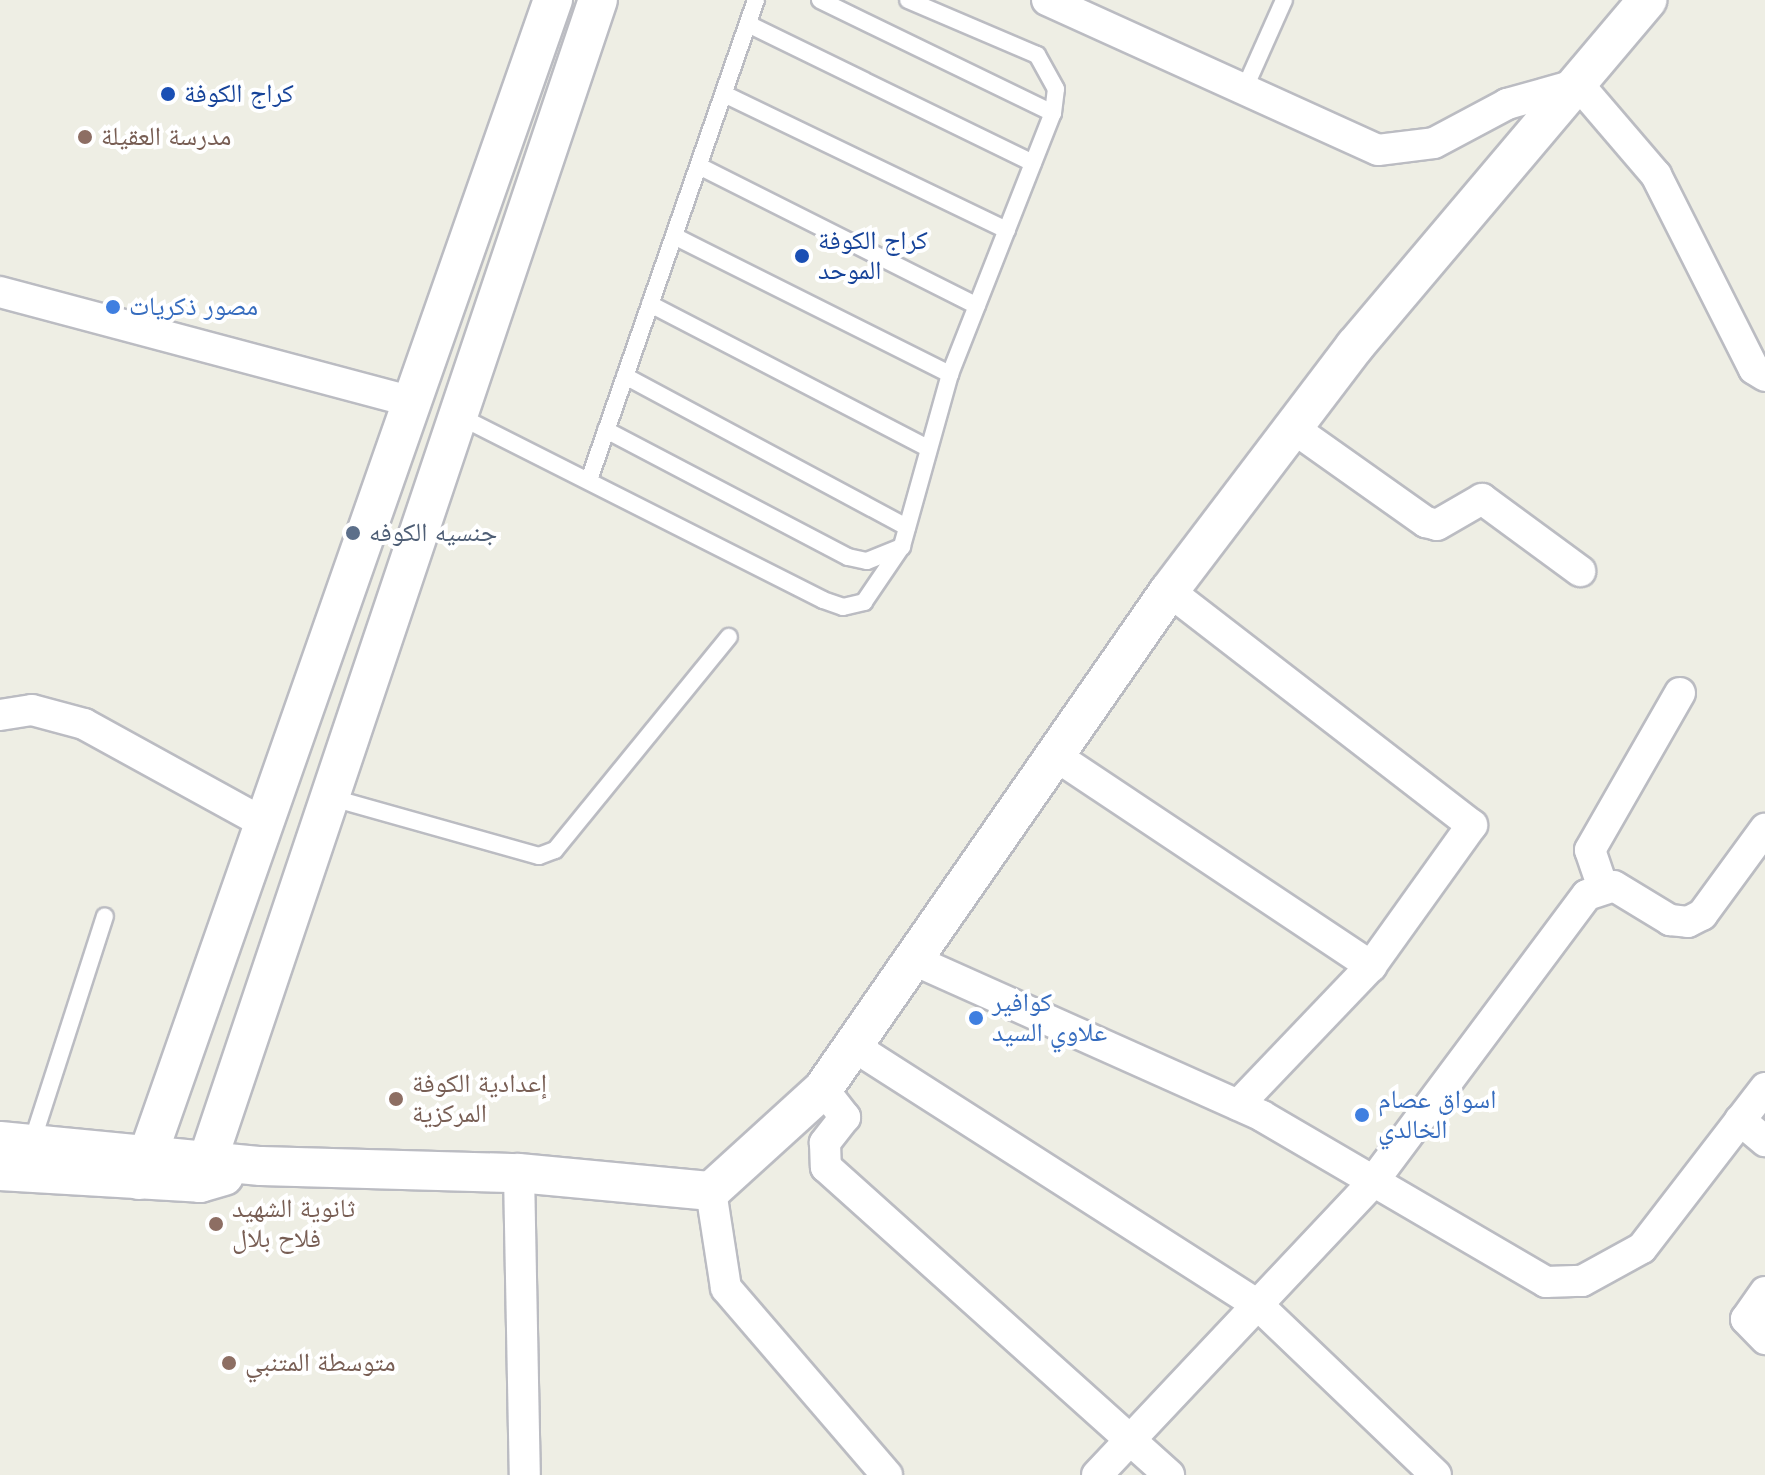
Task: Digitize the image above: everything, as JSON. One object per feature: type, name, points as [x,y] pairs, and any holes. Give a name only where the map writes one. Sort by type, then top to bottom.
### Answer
[{"type":"street","points":[[142,1167],[553,0]]},
{"type":"street","points":[[203,1170],[454,414],[598,0]]},
{"type":"street","points":[[1047,0],[1378,150],[1434,143],[1507,104],[1578,84]]},
{"type":"street","points":[[0,1171],[142,1167],[203,1170],[261,1166],[519,1173],[711,1191],[823,1089],[850,1044],[916,961],[1169,591],[1293,428],[1647,0]]},
{"type":"street","points":[[1578,84],[1656,175],[1754,369],[1765,376]]},
{"type":"street","points":[[0,292],[412,402]]},
{"type":"street","points":[[1293,428],[1426,522],[1437,525],[1482,499],[1580,571]]},
{"type":"street","points":[[1169,591],[1472,825],[1371,966],[1238,1105]]},
{"type":"street","points":[[1603,888],[1590,850],[1680,693]]},
{"type":"street","points":[[2,711],[84,724],[262,822]]},
{"type":"street","points":[[1056,756],[1371,966]]},
{"type":"street","points":[[1097,1475],[1129,1433],[1258,1305],[1372,1183],[1587,895],[1614,886],[1670,920],[1688,922],[1702,915],[1765,829]]},
{"type":"street","points":[[916,961],[1238,1105],[1546,1282],[1582,1281],[1642,1248],[1765,1088]]},
{"type":"street","points":[[850,1044],[1258,1305],[1436,1475]]},
{"type":"street","points":[[823,1089],[845,1117],[825,1143],[826,1167],[1129,1433],[1169,1475]]},
{"type":"street","points":[[1740,1120],[1765,1141]]},
{"type":"street","points":[[16,1142],[142,1167]]},
{"type":"street","points":[[519,1173],[525,1475]]},
{"type":"street","points":[[711,1191],[726,1288],[887,1475]]},
{"type":"street","points":[[1765,1292],[1746,1319],[1765,1339]]},
{"type":"lane","points":[[589,480],[756,0]]},
{"type":"lane","points":[[820,0],[1053,113]]},
{"type":"lane","points":[[454,414],[843,607],[878,588],[902,546],[950,374],[1053,113],[1056,89],[1037,55],[908,0]]},
{"type":"lane","points":[[1244,90],[1284,0]]},
{"type":"lane","points":[[748,24],[1033,163]]},
{"type":"lane","points":[[724,94],[1007,230]]},
{"type":"lane","points":[[699,166],[977,306]]},
{"type":"lane","points":[[674,236],[950,374]]},
{"type":"lane","points":[[650,304],[928,448]]},
{"type":"lane","points":[[625,376],[907,527]]},
{"type":"lane","points":[[606,430],[848,557],[867,561],[902,546]]},
{"type":"lane","points":[[327,796],[547,853],[583,823],[729,637]]},
{"type":"lane","points":[[16,1142],[105,916]]},
{"type":"place","name":"كراج الكوفة","points":[[168,94]]},
{"type":"place","name":"مدرسة العقيلة","points":[[85,137]]},
{"type":"place","name":"كراج الكوفة الموحد","points":[[802,256]]},
{"type":"place","name":"مصور ذكريات","points":[[113,307]]},
{"type":"place","name":"جنسيه الكوفه","points":[[353,533]]},
{"type":"place","name":"كوافير علاوي السيد","points":[[976,1018]]},
{"type":"place","name":"إعدادية الكوفة المركزية","points":[[396,1099]]},
{"type":"place","name":"اسواق عصام الخالدي","points":[[1362,1115]]},
{"type":"place","name":"ثانوية الشهيد فلاح بلال","points":[[216,1224]]},
{"type":"place","name":"متوسطة المتنبي","points":[[229,1363]]}]
